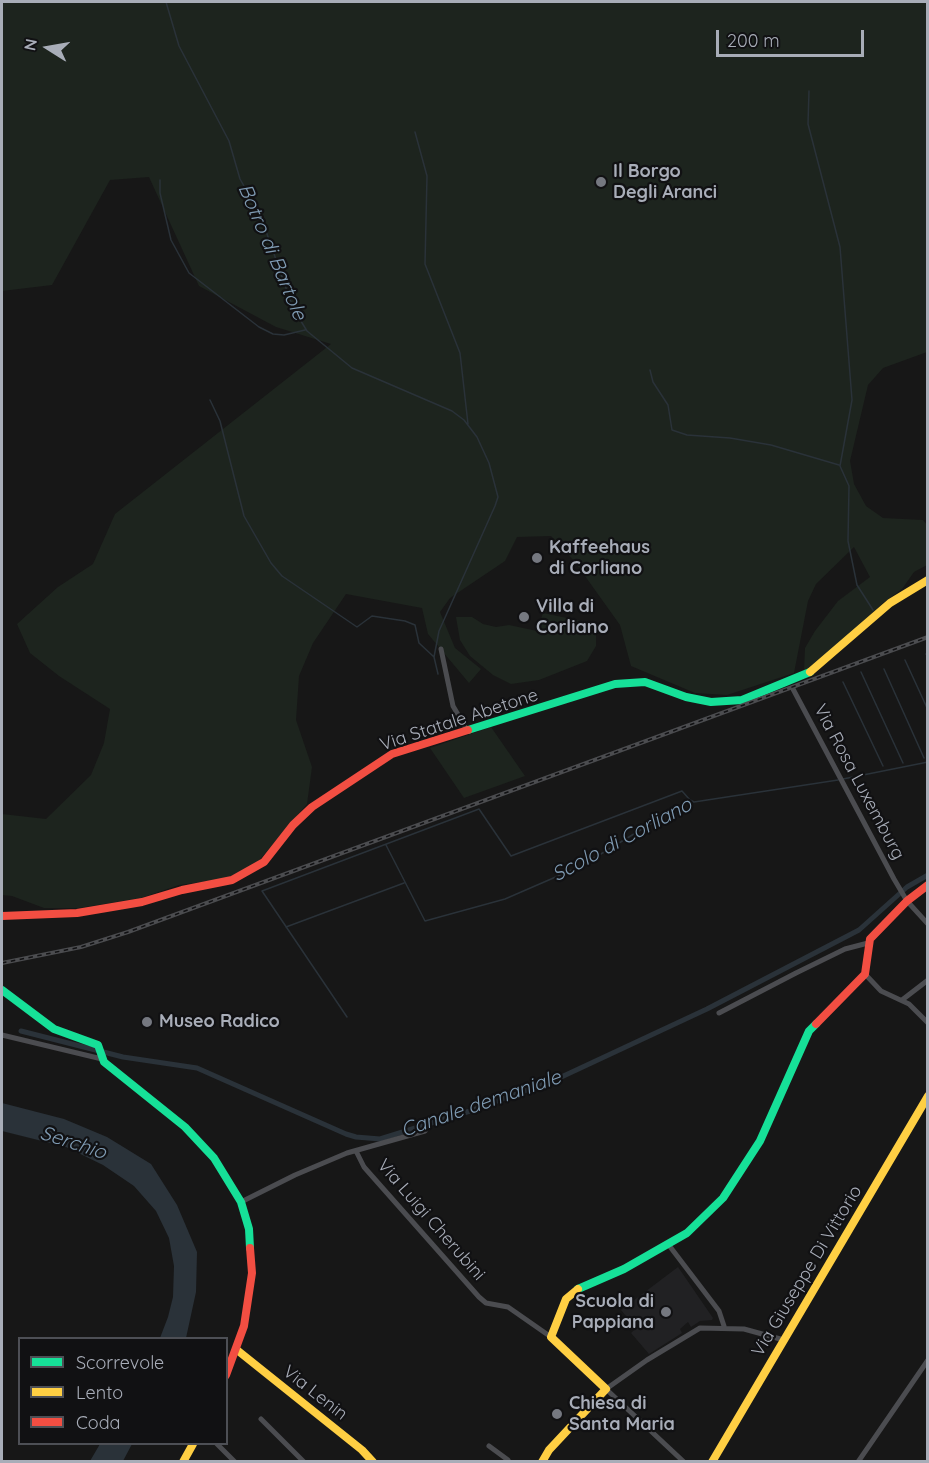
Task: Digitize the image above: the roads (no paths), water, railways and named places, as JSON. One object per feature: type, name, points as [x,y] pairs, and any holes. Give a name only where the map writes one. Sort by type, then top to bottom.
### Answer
[{"type":"street","name":"Via Statale Abetone","points":[[2,916],[87,911],[142,902],[182,890],[232,880],[264,861],[293,825],[312,807],[384,758],[623,682],[653,684],[687,697],[711,702],[742,700],[811,672],[890,603],[927,580]]},
{"type":"street","points":[[441,649],[453,706],[467,730]]},
{"type":"street","name":"Via Rosa Luxemburg","points":[[793,689],[839,780],[906,898]]},
{"type":"street","points":[[684,1461],[551,1337],[563,1305],[573,1291],[624,1269],[693,1229],[728,1192],[760,1141],[809,1031],[865,974],[868,943],[906,898],[927,885]]},
{"type":"street","points":[[906,898],[927,924]]},
{"type":"street","points":[[719,1013],[845,949],[868,943]]},
{"type":"street","points":[[865,974],[881,991],[916,1009],[927,1023]]},
{"type":"street","points":[[902,1000],[927,980]]},
{"type":"street","points":[[2,990],[54,1029],[93,1043],[101,1054],[196,1138],[213,1158],[241,1202],[249,1229],[252,1273],[248,1307],[237,1350],[228,1370]]},
{"type":"street","points":[[2,1035],[101,1054]]},
{"type":"street","name":"Via Giuseppe Di Vittorio","points":[[712,1461],[927,1096]]},
{"type":"street","name":"Via Luigi Cherubini","points":[[241,1202],[295,1175],[356,1151],[425,1131]]},
{"type":"street","name":"Via Luigi Cherubini","points":[[356,1151],[364,1167],[479,1297],[486,1303],[508,1307],[551,1337]]},
{"type":"street","points":[[668,1244],[719,1311],[724,1326]]},
{"type":"street","points":[[542,1461],[549,1450],[606,1389],[690,1332],[700,1328],[724,1326],[757,1331],[784,1340]]},
{"type":"street","name":"Via Lenin","points":[[237,1350],[373,1461]]},
{"type":"street","points":[[858,1461],[927,1360]]},
{"type":"street","points":[[261,1419],[304,1461]]},
{"type":"street","points":[[183,1461],[192,1445]]},
{"type":"street","points":[[218,1445],[235,1461]]},
{"type":"street","points":[[489,1446],[508,1460],[506,1461]]},
{"type":"water","name":"Serchio","points":[[2,1103],[64,1119],[107,1137],[151,1164],[177,1205],[197,1252],[196,1292],[186,1337],[160,1337],[173,1297],[174,1266],[169,1238],[156,1211],[134,1186],[103,1165],[66,1147],[2,1131]]},
{"type":"water","points":[[99,1445],[131,1445],[123,1461],[90,1461]]},
{"type":"waterway","name":"Botro di Bartole","points":[[166,2],[179,46],[229,141],[240,179],[260,214],[293,308],[307,331],[352,368],[452,411],[464,420],[477,437],[489,463],[498,497],[439,631],[434,657]]},
{"type":"waterway","points":[[809,91],[808,124],[840,247],[852,400],[840,466],[849,486],[848,541],[857,585],[873,610]]},
{"type":"waterway","points":[[415,132],[427,176],[425,264],[460,353],[468,424]]},
{"type":"waterway","points":[[160,180],[160,193],[171,240],[189,273],[259,327],[273,334],[284,335],[305,330]]},
{"type":"waterway","points":[[650,370],[653,382],[668,405],[672,430],[687,435],[730,438],[771,445],[839,465]]},
{"type":"waterway","points":[[210,400],[220,421],[244,516],[271,563],[282,576],[357,627],[372,616],[405,621],[415,625],[419,643],[434,657],[438,674]]},
{"type":"waterway","points":[[905,660],[928,710]]},
{"type":"waterway","points":[[884,669],[924,758]]},
{"type":"waterway","points":[[861,672],[903,763]]},
{"type":"waterway","points":[[843,682],[883,766]]},
{"type":"waterway","name":"Scolo di Corliano","points":[[843,779],[928,762]]},
{"type":"waterway","name":"Scolo di Corliano","points":[[386,845],[425,921],[505,899],[581,866],[690,800],[694,802],[838,780]]},
{"type":"waterway","points":[[347,1017],[262,891],[479,809],[511,856],[682,791],[690,800]]},
{"type":"waterway","name":"Canale demaniale","points":[[21,1031],[123,1057],[197,1068],[346,1134],[380,1139],[470,1111],[557,1079],[707,1009],[859,930],[907,887],[928,875]]},
{"type":"waterway","name":"Scolo di Corliano","points":[[286,927],[404,883]]},
{"type":"railway","points":[[2,963],[81,947],[128,932],[928,637]]},
{"type":"place","name":"Il Borgo Degli Aranci","points":[[601,182]]},
{"type":"place","name":"Kaffeehaus di Corliano","points":[[537,558]]},
{"type":"place","name":"Villa di Corliano","points":[[524,617]]},
{"type":"place","name":"Museo Radico","points":[[147,1022]]},
{"type":"place","name":"Scuola di Pappiana","points":[[666,1312]]},
{"type":"place","name":"Chiesa di Santa Maria","points":[[557,1414]]}]
